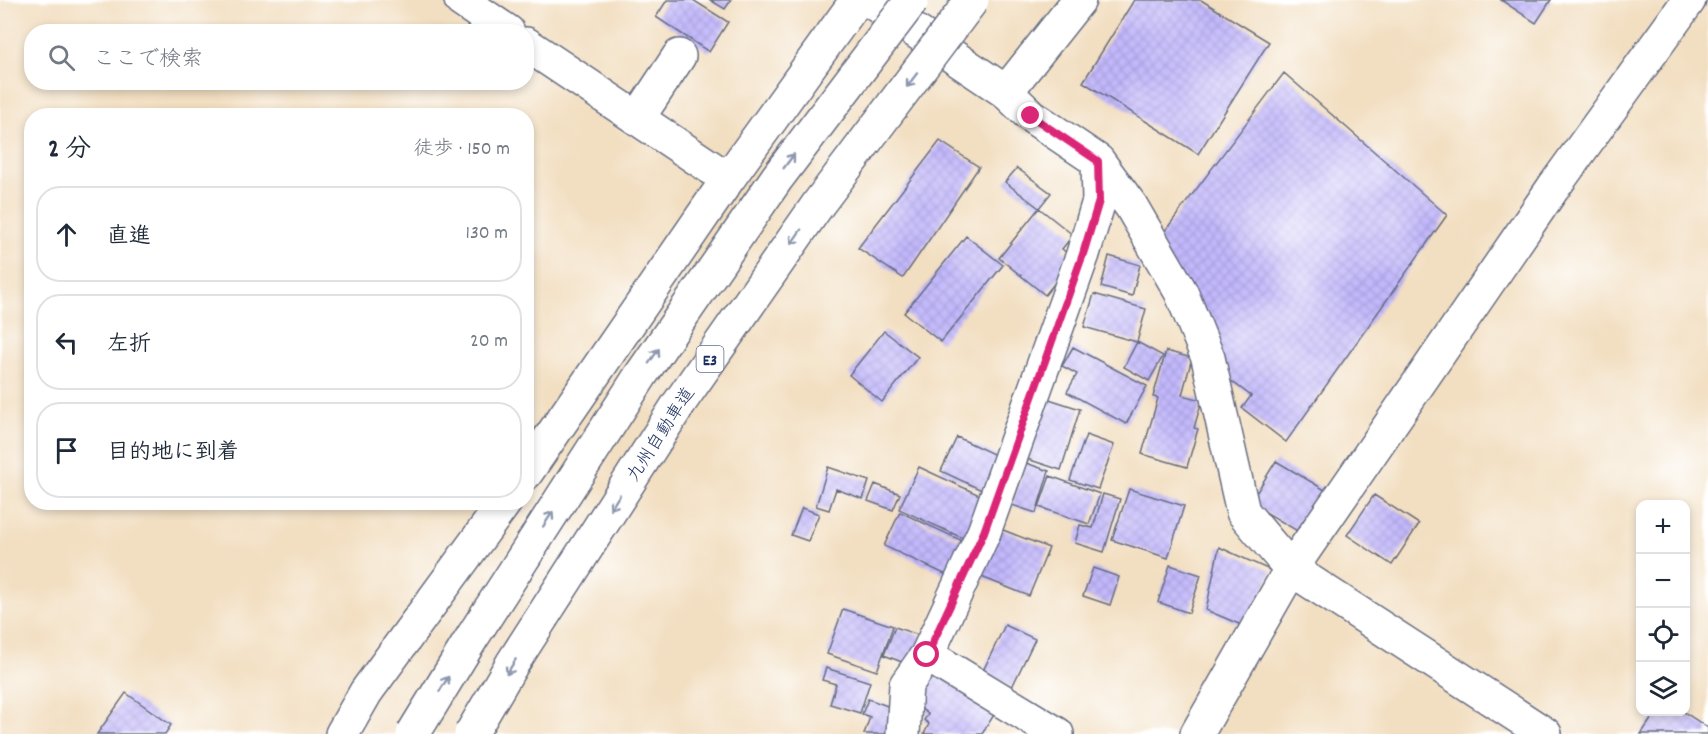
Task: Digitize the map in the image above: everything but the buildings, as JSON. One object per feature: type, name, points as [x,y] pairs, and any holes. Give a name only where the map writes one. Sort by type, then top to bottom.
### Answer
[{"type":"main road","points":[[460,0],[496,24]]},
{"type":"main road","points":[[534,461],[728,179],[857,0]]},
{"type":"main road","points":[[869,0],[1006,92],[1031,116],[1098,161],[1131,206],[1176,283],[1199,336],[1208,358],[1243,513],[1291,569],[1545,734]]},
{"type":"main road","points":[[413,734],[473,636],[641,375],[777,178],[912,0]]},
{"type":"main road","name":"九州自動車道","points":[[471,734],[512,663],[680,402],[819,203],[972,0]]},
{"type":"main road","points":[[1006,92],[1079,0]]},
{"type":"main road","points":[[1197,734],[1291,569],[1553,188],[1689,0]]},
{"type":"main road","points":[[534,49],[728,179]]},
{"type":"main road","points":[[638,118],[679,56]]},
{"type":"main road","points":[[903,734],[906,685],[927,655],[984,532],[1083,254],[1099,201],[1098,161]]},
{"type":"main road","points":[[342,734],[366,692],[499,510]]},
{"type":"main road","points":[[927,655],[1057,734]]},
{"type":"route","points":[[927,655],[984,532],[1083,254],[1099,201],[1098,161],[1031,116]]}]
